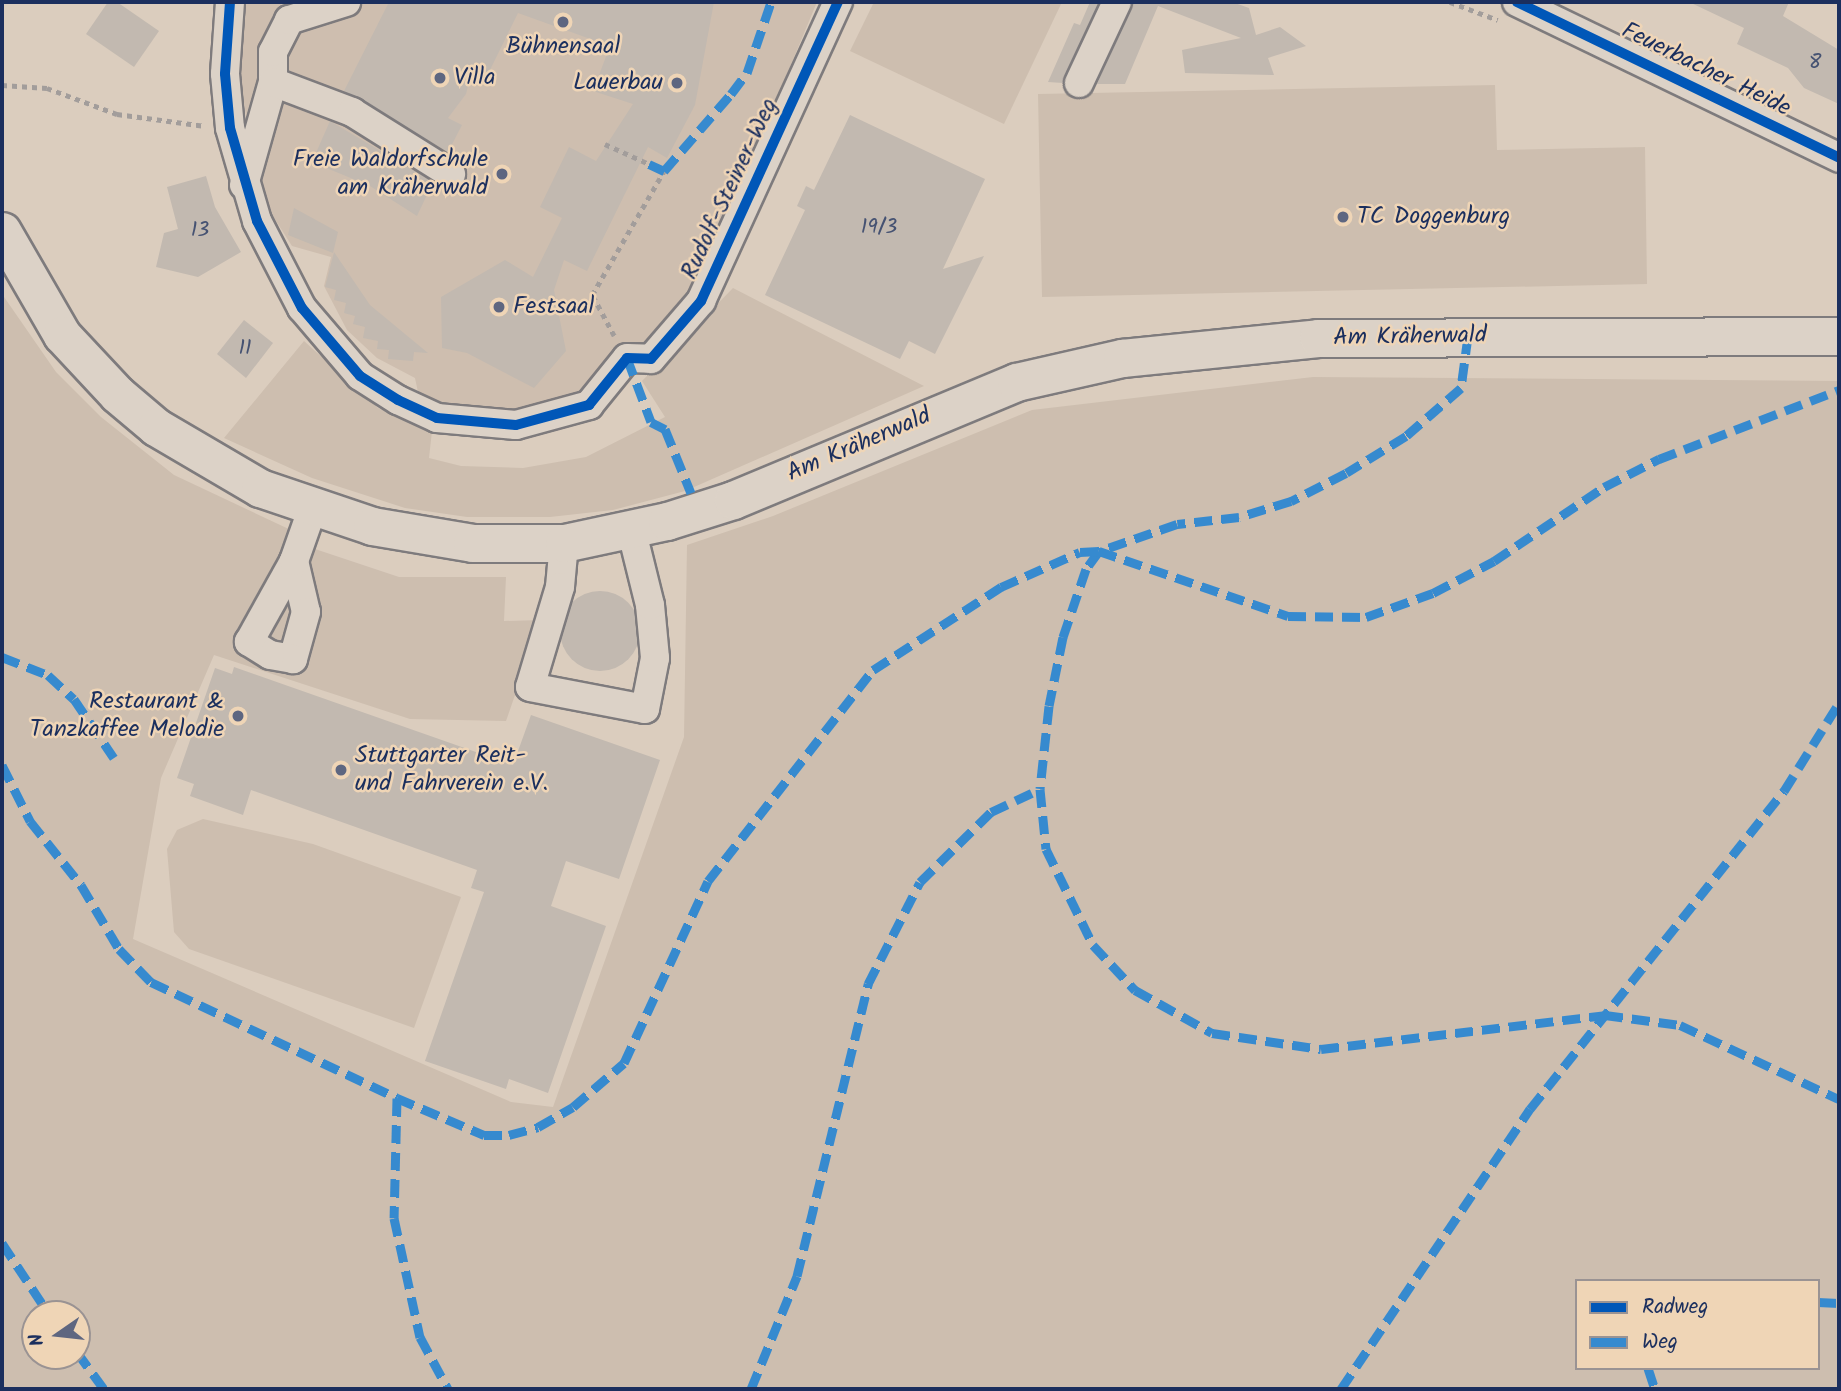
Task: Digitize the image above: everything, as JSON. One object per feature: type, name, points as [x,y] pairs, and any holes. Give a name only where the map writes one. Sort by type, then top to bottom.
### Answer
[{"type":"main road","name":"Am Kräherwald","points":[[2,230],[62,335],[117,394],[203,457],[260,488],[313,508],[412,535],[472,543],[564,543],[733,500],[1016,382],[1122,358],[1318,338],[1839,336]]},
{"type":"street","points":[[229,2],[225,74],[230,128],[244,186],[274,258],[327,344],[360,376],[437,418],[516,425],[552,419],[589,405],[626,358]]},
{"type":"street","points":[[244,186],[273,82],[273,52],[289,20],[346,2]]},
{"type":"street","name":"Rudolf-Steiner-Weg","points":[[626,358],[651,359],[701,301],[838,2]]},
{"type":"street","points":[[1079,83],[1117,2]]},
{"type":"street","name":"Feuerbacher Heide","points":[[1517,2],[1839,158]]},
{"type":"street","points":[[273,82],[352,112],[451,174]]},
{"type":"street","points":[[294,561],[313,508]]},
{"type":"street","points":[[564,543],[560,587],[530,687],[645,709],[655,658],[650,605],[631,528]]},
{"type":"path","points":[[2,85],[47,88],[117,114],[158,122],[230,128]]},
{"type":"path","points":[[605,145],[649,164]]},
{"type":"path","points":[[626,358],[592,295],[664,171]]},
{"type":"shaded area","name":"Freie Waldorfschule am Kräherwald","points":[[244,2],[817,2],[712,254],[690,293],[642,351],[584,393],[514,413],[440,407],[419,397],[415,378],[377,358],[347,330],[324,286],[331,257],[292,246],[269,210],[249,137],[240,75]]},
{"type":"shaded area","points":[[874,2],[1062,2],[1004,124],[850,51]]},
{"type":"shaded area","name":"TC Doggenburg","points":[[1495,85],[1497,150],[1645,147],[1647,284],[1042,297],[1038,94]]},
{"type":"shaded area","points":[[733,288],[924,386],[685,491],[613,510],[550,517],[467,517],[405,508],[312,478],[224,438],[304,341],[378,408],[432,431],[429,458],[461,466],[523,468],[586,457],[665,417],[642,381]]},
{"type":"shaded area","points":[[2,294],[56,372],[101,417],[174,475],[293,531],[294,542],[399,577],[506,577],[504,621],[541,620],[506,721],[410,719],[214,655],[161,778],[133,939],[511,1102],[553,1107],[684,737],[687,545],[773,516],[1032,410],[1313,377],[1839,381],[1839,1389],[2,1389]]},
{"type":"shaded area","points":[[203,819],[313,844],[461,897],[414,1028],[189,949],[174,932],[167,849],[177,830]]},
{"type":"building","points":[[108,2],[117,2],[159,31],[134,67],[86,34]]},
{"type":"building","points":[[389,2],[714,2],[695,105],[667,158],[648,147],[587,271],[564,260],[554,290],[566,351],[534,388],[467,353],[442,348],[441,297],[505,260],[533,277],[562,218],[540,207],[569,147],[596,161],[633,104],[593,91],[610,46],[518,13],[488,74],[473,65],[466,94],[448,118],[462,125],[448,152],[344,91]]},
{"type":"building","points":[[1090,2],[1099,2],[1063,83],[1048,82],[1074,23],[1080,25]]},
{"type":"building","points":[[1133,2],[1232,2],[1249,8],[1256,35],[1280,27],[1306,46],[1268,58],[1274,75],[1185,73],[1182,50],[1241,38],[1158,6],[1125,84],[1097,84]]},
{"type":"building","points":[[1689,2],[1789,2],[1783,16],[1839,50],[1839,104],[1804,88],[1788,68],[1737,44],[1744,28]]},
{"type":"building","points":[[850,115],[985,179],[943,269],[984,256],[935,354],[909,341],[900,359],[765,295],[805,210],[797,206],[806,186],[814,190]]},
{"type":"building","points":[[330,121],[433,182],[417,216],[370,186],[312,162]]},
{"type":"building","points":[[206,176],[215,207],[241,252],[198,277],[156,267],[164,233],[178,229],[167,187]]},
{"type":"building","points":[[294,208],[338,232],[333,253],[288,235]]},
{"type":"building","points":[[334,252],[370,305],[428,353],[414,352],[413,361],[388,359],[389,350],[377,349],[378,341],[363,338],[365,327],[353,324],[355,316],[344,313],[346,303],[334,300],[336,290],[325,287]]},
{"type":"building","points":[[244,320],[273,343],[246,378],[217,354]]},
{"type":"building","points":[[600,591],[615,594],[628,603],[637,616],[640,631],[637,646],[628,659],[615,668],[600,671],[585,668],[572,659],[563,646],[560,631],[563,616],[572,603],[585,594]]},
{"type":"building","points":[[234,667],[513,765],[531,715],[660,760],[619,879],[566,861],[551,906],[606,926],[548,1093],[509,1079],[506,1089],[425,1061],[484,892],[471,888],[477,870],[251,790],[243,815],[190,796],[194,784],[177,778],[215,668],[232,674]]},
{"type":"marked path","points":[[649,164],[664,171],[747,73],[771,2]]},
{"type":"marked path","points":[[1468,336],[1461,388],[1406,436],[1346,473],[1291,501],[1239,517],[1177,524],[1099,551],[1086,569],[1063,637],[1049,706],[1040,789],[1046,849],[1093,945],[1135,990],[1212,1033],[1321,1049],[1605,1015],[1680,1025],[1839,1099]]},
{"type":"marked path","points":[[627,358],[651,422],[665,429],[691,493]]},
{"type":"marked path","points":[[2,765],[30,821],[81,885],[119,949],[151,982],[397,1098],[484,1135],[509,1135],[538,1127],[573,1107],[624,1063],[708,881],[873,670],[1001,587],[1080,552],[1099,551],[1288,616],[1366,617],[1433,593],[1494,561],[1604,487],[1659,459],[1839,390]]},
{"type":"marked path","points":[[2,657],[48,675],[74,699],[114,758]]},
{"type":"marked path","points":[[1341,1389],[1530,1109],[1784,791],[1839,703]]},
{"type":"marked path","points":[[751,1389],[797,1276],[868,984],[920,882],[991,812],[1040,789]]},
{"type":"marked path","points":[[397,1098],[394,1218],[420,1337],[448,1389]]},
{"type":"marked path","points":[[2,1243],[40,1300]]},
{"type":"marked path","points":[[1820,1302],[1839,1303]]},
{"type":"marked path","points":[[90,1370],[104,1389]]},
{"type":"marked path","points":[[1649,1370],[1655,1389]]},
{"type":"cycle path","points":[[230,2],[225,74],[230,128],[257,221],[302,308],[360,376],[398,400],[437,418],[516,425],[589,405],[627,358],[651,359],[701,301],[838,2]]},
{"type":"cycle path","points":[[1517,2],[1839,158]]},
{"type":"place","name":"Bühnensaal","points":[[563,22]]},
{"type":"place","name":"Villa","points":[[440,78]]},
{"type":"place","name":"Lauerbau","points":[[677,83]]},
{"type":"place","name":"Freie Waldorfschule am Kräherwald","points":[[502,174]]},
{"type":"place","name":"TC Doggenburg","points":[[1343,217]]},
{"type":"place","name":"Festsaal","points":[[499,307]]},
{"type":"place","name":"Restaurant & Tanzkaffee Melodie","points":[[238,716]]},
{"type":"place","name":"Stuttgarter Reit- und Fahrverein e.V.","points":[[341,770]]}]
